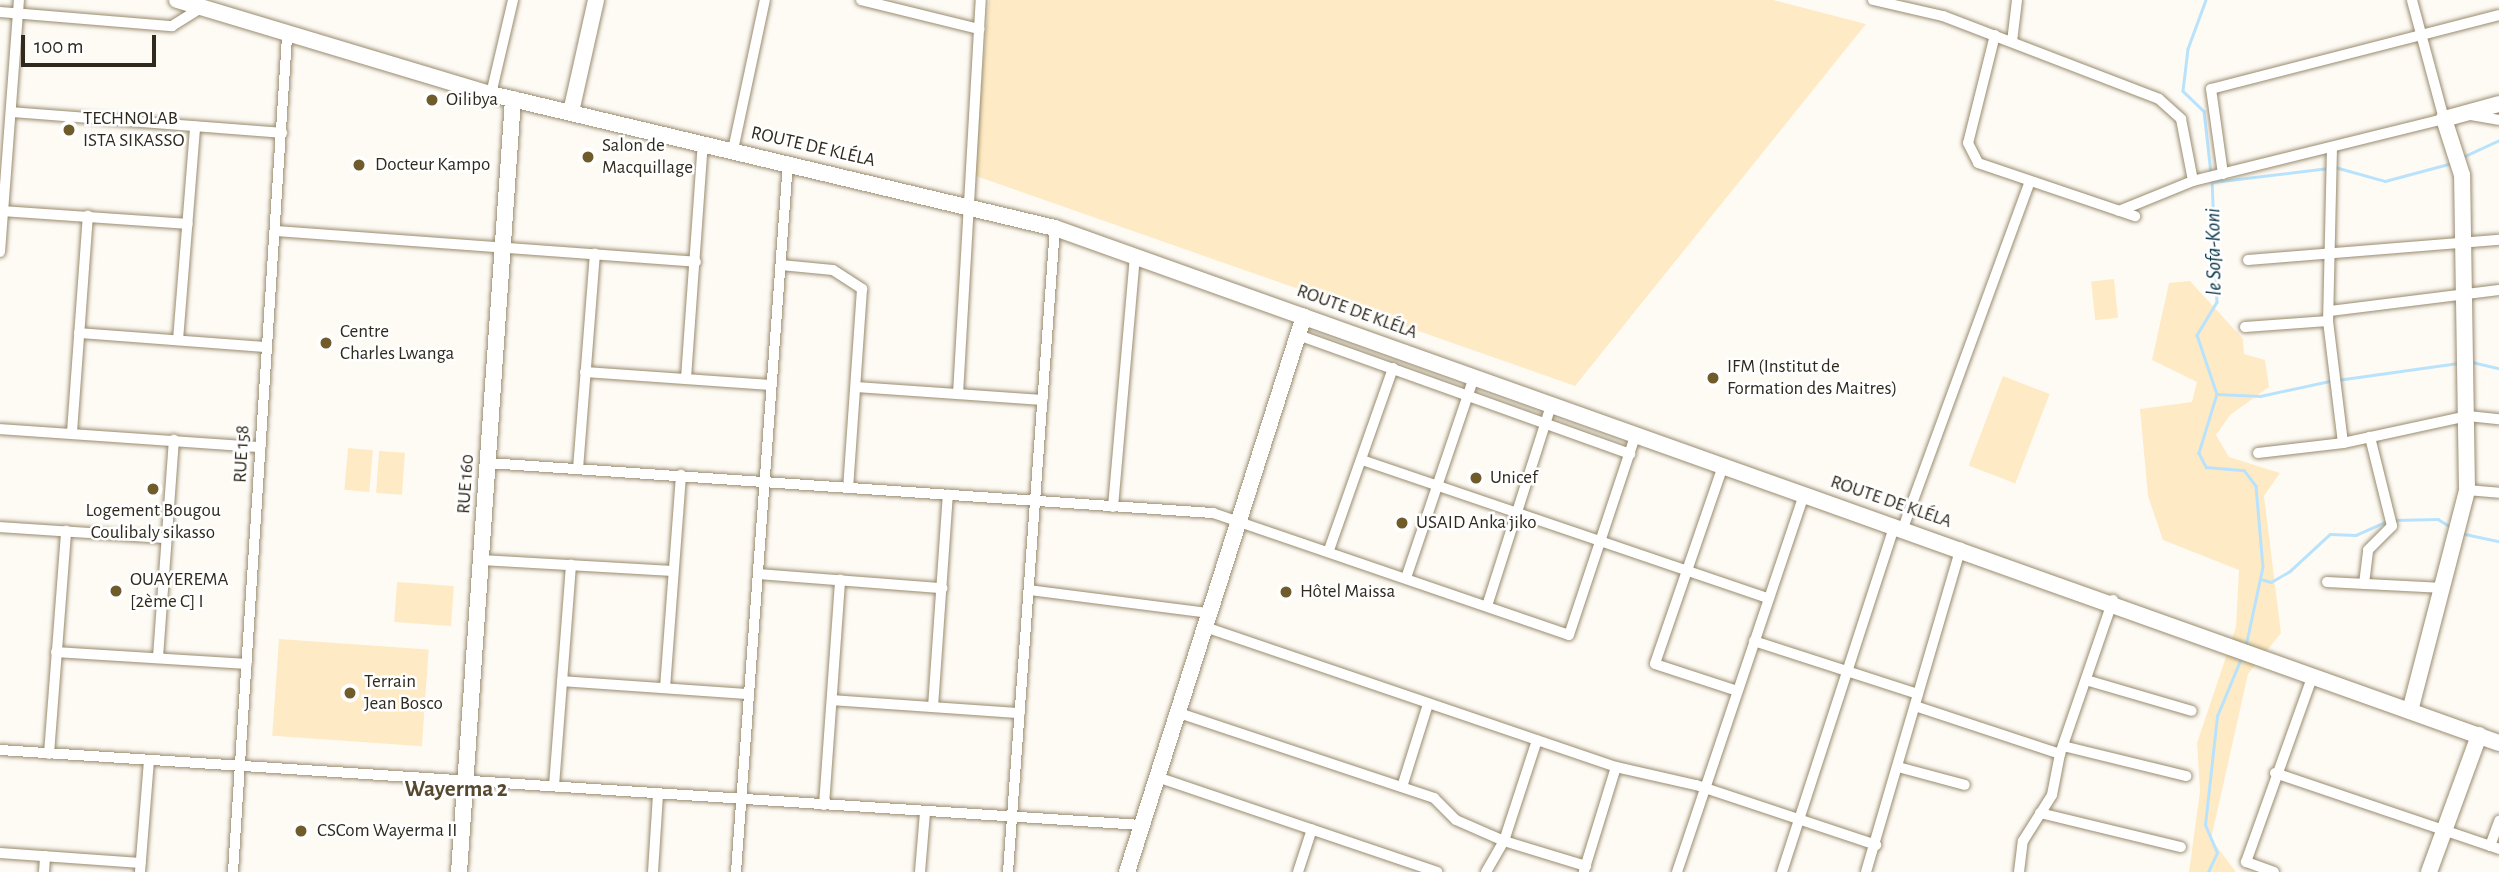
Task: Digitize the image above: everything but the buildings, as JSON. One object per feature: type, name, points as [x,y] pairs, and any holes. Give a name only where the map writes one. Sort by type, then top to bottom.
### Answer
[{"type":"main road","name":"ROUTE DE KLÉLA","points":[[177,0],[287,37],[491,94],[965,204],[1055,228],[1635,437],[2113,600],[2499,743]]},
{"type":"main road","points":[[571,113],[596,0]]},
{"type":"main road","name":"RUE 160","points":[[459,872],[513,99]]},
{"type":"main road","points":[[2410,711],[2468,490],[2462,175],[2444,120],[2499,104]]},
{"type":"main road","points":[[1126,872],[1304,316]]},
{"type":"main road","points":[[2429,872],[2479,736]]},
{"type":"street","points":[[0,252],[19,0]]},
{"type":"street","points":[[491,94],[513,0]]},
{"type":"street","points":[[733,150],[765,0]]},
{"type":"street","points":[[861,0],[979,29]]},
{"type":"street","points":[[958,394],[965,204],[981,0]]},
{"type":"street","points":[[1873,0],[1995,35],[2159,99],[2181,119],[2193,181]]},
{"type":"street","points":[[2012,42],[2017,0]]},
{"type":"street","points":[[2119,211],[2193,181],[2444,120],[2412,0]]},
{"type":"street","points":[[0,12],[172,26],[201,8]]},
{"type":"street","points":[[2224,174],[2211,89],[2499,15]]},
{"type":"street","points":[[1995,35],[1969,147],[1978,163],[2029,183],[2135,216]]},
{"type":"street","name":"RUE 158","points":[[233,872],[287,37]]},
{"type":"street","points":[[11,112],[282,133]]},
{"type":"street","points":[[2465,114],[2499,120]]},
{"type":"street","points":[[178,340],[195,127]]},
{"type":"street","points":[[686,378],[703,143]]},
{"type":"street","points":[[2332,146],[2329,316],[2332,382],[2343,443]]},
{"type":"street","points":[[736,872],[788,162]]},
{"type":"street","points":[[1782,872],[1847,671],[2029,183]]},
{"type":"street","points":[[3,211],[188,224]]},
{"type":"street","points":[[72,432],[88,216]]},
{"type":"street","points":[[1008,872],[1055,228]]},
{"type":"street","points":[[276,231],[503,245],[696,262]]},
{"type":"street","points":[[2248,260],[2329,256],[2499,240]]},
{"type":"street","points":[[578,469],[595,254]]},
{"type":"street","points":[[1113,507],[1135,256]]},
{"type":"street","points":[[781,265],[833,270],[862,289],[848,487]]},
{"type":"street","points":[[2245,327],[2499,290]]},
{"type":"street","points":[[79,333],[266,347]]},
{"type":"street","points":[[1298,335],[1630,454]]},
{"type":"street","points":[[1329,550],[1393,368]]},
{"type":"street","points":[[585,372],[771,385]]},
{"type":"street","points":[[1406,578],[1474,377]]},
{"type":"street","points":[[856,387],[1043,400]]},
{"type":"street","points":[[1487,606],[1551,406]]},
{"type":"street","points":[[2258,453],[2343,443],[2468,416],[2499,419]]},
{"type":"street","points":[[0,429],[260,447]]},
{"type":"street","points":[[488,463],[1113,507],[1237,520],[1569,635],[1635,437]]},
{"type":"street","points":[[2364,584],[2368,550],[2392,526],[2370,438]]},
{"type":"street","points":[[158,657],[174,440]]},
{"type":"street","points":[[1362,460],[1436,488],[1768,598]]},
{"type":"street","points":[[1723,466],[1656,664],[1737,691]]},
{"type":"street","points":[[665,688],[681,475]]},
{"type":"street","points":[[2468,490],[2499,493]]},
{"type":"street","points":[[1677,872],[1804,494]]},
{"type":"street","points":[[933,707],[948,495]]},
{"type":"street","points":[[0,527],[167,538]]},
{"type":"street","points":[[49,754],[66,531]]},
{"type":"street","points":[[1866,872],[1961,548]]},
{"type":"street","points":[[481,560],[673,571]]},
{"type":"street","points":[[554,786],[571,565]]},
{"type":"street","points":[[758,574],[942,587]]},
{"type":"street","points":[[824,804],[840,580]]},
{"type":"street","points":[[2327,582],[2444,588]]},
{"type":"street","points":[[1029,590],[1207,620],[1428,704],[1616,766],[1704,788],[1876,845]]},
{"type":"street","points":[[2019,872],[2023,841],[2052,795],[2061,750],[2113,600]]},
{"type":"street","points":[[1754,641],[1918,694]]},
{"type":"street","points":[[56,652],[247,664]]},
{"type":"street","points":[[2274,872],[2246,862],[2275,773],[2313,675]]},
{"type":"street","points":[[2086,680],[2192,711]]},
{"type":"street","points":[[562,681],[749,694]]},
{"type":"street","points":[[832,700],[1020,713]]},
{"type":"street","points":[[1402,787],[1428,704]]},
{"type":"street","points":[[1915,706],[2061,750],[2186,776]]},
{"type":"street","points":[[1179,713],[1434,798],[1456,820],[1504,841],[1585,869],[1616,766]]},
{"type":"street","points":[[1486,872],[1504,841],[1537,740]]},
{"type":"street","points":[[0,750],[658,795],[1141,824]]},
{"type":"street","points":[[0,853],[140,867],[149,761]]},
{"type":"street","points":[[1898,767],[1965,785]]},
{"type":"street","points":[[2275,773],[2495,848],[2499,821]]},
{"type":"street","points":[[1157,777],[1437,872]]},
{"type":"street","points":[[653,872],[658,795]]},
{"type":"street","points":[[920,872],[925,812]]},
{"type":"street","points":[[2040,813],[2182,847]]},
{"type":"street","points":[[1298,872],[1312,829]]},
{"type":"street","points":[[44,872],[45,856]]},
{"type":"shaded area","points":[[989,0],[1773,0],[1866,24],[1575,386],[973,175]]},
{"type":"shaded area","points":[[2114,279],[2118,318],[2095,320],[2091,281]]},
{"type":"shaded area","points":[[2190,281],[2243,339],[2244,354],[2265,360],[2269,387],[2230,415],[2216,435],[2229,457],[2280,473],[2264,496],[2281,633],[2248,674],[2211,839],[2236,872],[2189,872],[2200,791],[2197,743],[2236,627],[2239,570],[2163,540],[2148,496],[2140,409],[2192,402],[2197,382],[2152,360],[2169,283]]},
{"type":"shaded area","points":[[2003,376],[2050,394],[2015,484],[1969,466]]},
{"type":"shaded area","points":[[348,448],[373,450],[369,492],[344,490]]},
{"type":"shaded area","points":[[379,451],[405,453],[402,495],[376,493]]},
{"type":"shaded area","points":[[397,582],[454,586],[451,626],[394,622]]},
{"type":"shaded area","name":"Terrain Jean Bosco","points":[[279,639],[429,649],[422,746],[272,736]]},
{"type":"waterway","name":"le Sofa-Koni","points":[[2206,0],[2188,49],[2183,91],[2204,111],[2211,173]]},
{"type":"waterway","points":[[2465,156],[2499,140]]},
{"type":"waterway","points":[[2335,167],[2385,181],[2452,163]]},
{"type":"waterway","points":[[2213,182],[2328,168]]},
{"type":"waterway","name":"le Sofa-Koni","points":[[2212,179],[2217,302],[2197,335],[2217,394],[2199,453],[2206,467],[2244,470],[2256,486],[2263,567],[2246,646]]},
{"type":"waterway","points":[[2472,362],[2499,368]]},
{"type":"waterway","points":[[2337,380],[2458,363]]},
{"type":"waterway","points":[[2217,394],[2260,396],[2330,381]]},
{"type":"waterway","points":[[2394,520],[2438,519],[2451,527]]},
{"type":"waterway","points":[[2261,579],[2271,582],[2290,571],[2330,534],[2356,535],[2387,521]]},
{"type":"waterway","points":[[2465,534],[2499,541]]},
{"type":"waterway","name":"le Sofa-Koni","points":[[2208,872],[2217,853],[2205,825],[2217,716],[2242,656]]},
{"type":"place","name":"Oilibya","points":[[432,100]]},
{"type":"place","name":"TECHNOLAB ISTA SIKASSO","points":[[69,130]]},
{"type":"place","name":"Salon de Macquillage","points":[[588,157]]},
{"type":"place","name":"Docteur Kampo","points":[[359,165]]},
{"type":"place","name":"Centre Charles Lwanga","points":[[326,343]]},
{"type":"place","name":"IFM (Institut de Formation des Maitres)","points":[[1713,378]]},
{"type":"place","name":"Unicef","points":[[1476,478]]},
{"type":"place","name":"Logement Bougou Coulibaly sikasso","points":[[153,489]]},
{"type":"place","name":"USAID Anka jiko","points":[[1402,523]]},
{"type":"place","name":"OUAYEREMA [2ème C] I","points":[[116,591]]},
{"type":"place","name":"Hôtel Maissa","points":[[1286,592]]},
{"type":"place","name":"Terrain Jean Bosco","points":[[350,693]]},
{"type":"place","name":"CSCom Wayerma II","points":[[301,831]]},
{"type":"district","name":"Wayerma 2","points":[[456,790]]}]
